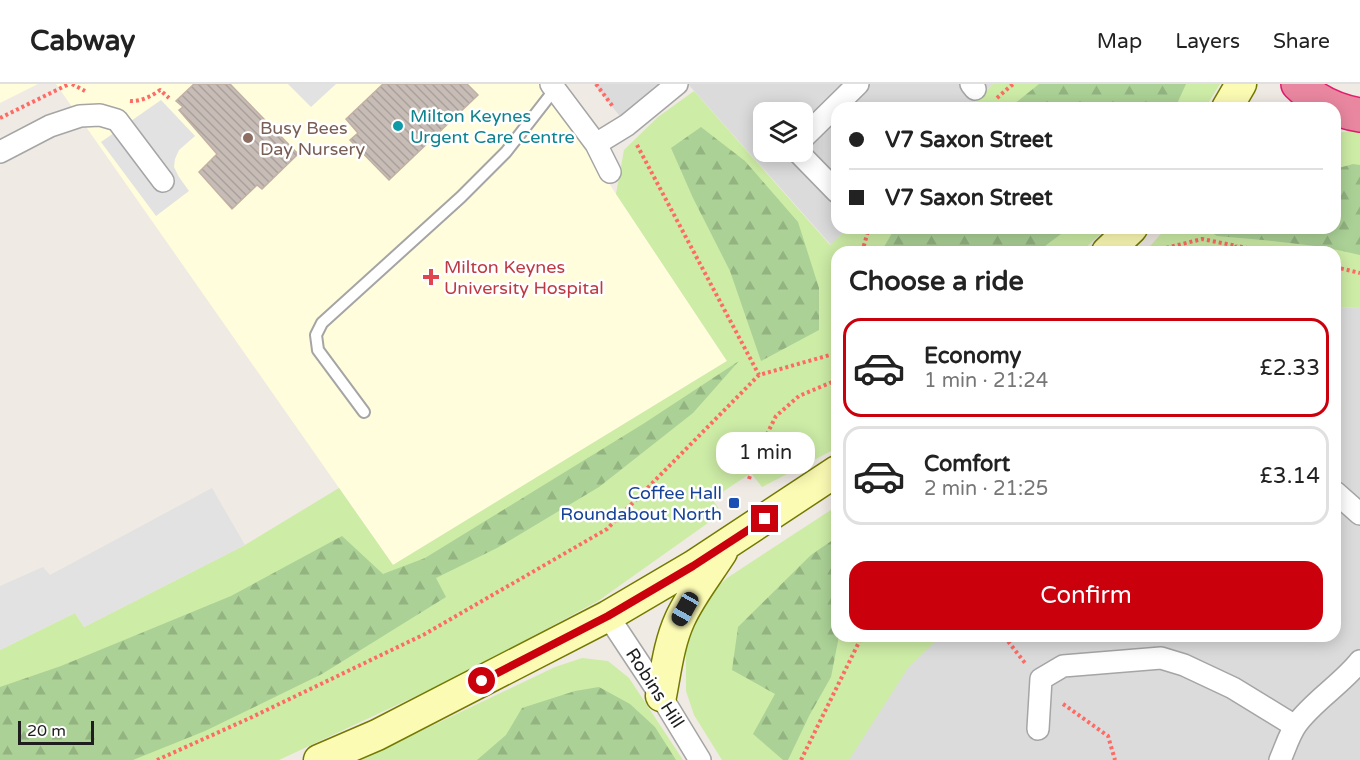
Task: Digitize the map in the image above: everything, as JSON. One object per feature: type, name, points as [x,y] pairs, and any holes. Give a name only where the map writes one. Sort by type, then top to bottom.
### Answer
[{"type":"highway","points":[[1298,84],[1321,102]]},
{"type":"street","points":[[596,144],[627,125],[677,84]]},
{"type":"street","points":[[840,102],[858,84]]},
{"type":"street","points":[[1230,102],[1241,84]]},
{"type":"street","points":[[553,87],[596,144],[610,172]]},
{"type":"street","points":[[813,129],[831,111]]},
{"type":"street","points":[[0,152],[50,126],[80,116],[100,115],[117,120],[163,181]]},
{"type":"street","points":[[808,162],[831,186]]},
{"type":"street","points":[[1113,246],[1126,234]]},
{"type":"street","points":[[319,760],[377,735],[608,616],[693,566],[831,475]]},
{"type":"street","points":[[1341,497],[1360,514]]},
{"type":"street","points":[[661,696],[671,645],[679,620],[729,542]]},
{"type":"street","name":"Robins Hill","points":[[608,616],[700,760]]},
{"type":"street","points":[[1038,729],[1041,679],[1063,666],[1161,658],[1184,665],[1233,688],[1295,726]]},
{"type":"street","points":[[1280,760],[1295,726],[1360,661]]},
{"type":"lane","points":[[364,412],[318,350],[316,335],[322,323],[461,197],[506,152],[553,87]]},
{"type":"path","points":[[0,118],[69,84]]},
{"type":"path","points":[[596,84],[627,125],[759,375]]},
{"type":"path","points":[[1174,246],[1202,239],[1237,246]]},
{"type":"path","points":[[1341,268],[1360,273]]},
{"type":"path","points":[[157,760],[425,634],[607,529],[759,375],[831,354]]},
{"type":"path","points":[[749,479],[757,454],[776,416],[799,396],[831,383]]},
{"type":"path","points":[[801,760],[859,642]]},
{"type":"shaded area","points":[[0,84],[38,84],[0,103]]},
{"type":"shaded area","name":"Milton Keynes University Hospital","points":[[56,84],[543,84],[727,361],[393,565]]},
{"type":"shaded area","points":[[288,84],[336,84],[311,107]]},
{"type":"shaded area","points":[[594,84],[676,84],[627,125]]},
{"type":"shaded area","points":[[688,84],[993,84],[975,102],[831,102],[831,234],[842,234],[831,245],[757,162],[813,162],[813,102],[753,102],[753,157]]},
{"type":"shaded area","points":[[161,100],[195,136],[179,150],[174,167],[189,191],[156,216],[101,142]]},
{"type":"shaded area","points":[[1341,307],[1360,308],[1360,760],[824,760],[916,642],[1341,642]]},
{"type":"shaded area","points":[[212,488],[245,545],[84,627],[75,613],[0,650],[0,586],[43,567],[50,575]]},
{"type":"green space","points":[[993,84],[1220,84],[1209,102],[975,102]]},
{"type":"green space","points":[[1039,84],[1186,84],[1178,102],[1016,102]]},
{"type":"green space","points":[[694,91],[753,158],[753,162],[757,162],[830,245],[842,234],[1100,234],[1088,246],[831,246],[831,451],[762,487],[751,473],[712,499],[722,513],[598,601],[461,675],[279,760],[0,760],[0,650],[75,613],[84,627],[245,545],[339,488],[393,565],[727,361],[616,194],[624,150],[658,117]]},
{"type":"green space","points":[[701,127],[745,161],[798,222],[819,288],[819,330],[761,361],[730,271],[671,148]]},
{"type":"green space","points":[[1360,130],[1360,308],[1341,307],[1341,246],[1150,246],[1161,234],[1341,234],[1341,132]]},
{"type":"green space","points":[[1353,164],[1360,165],[1360,255],[1341,251],[1341,246],[1315,246],[1214,234],[1341,234],[1341,167]]},
{"type":"green space","points":[[892,234],[1061,234],[1045,246],[884,246]]},
{"type":"green space","points":[[739,361],[693,413],[599,487],[497,548],[436,578],[446,597],[322,674],[205,731],[133,760],[0,760],[0,687],[61,666],[231,596],[342,536],[383,574],[425,558],[643,424]]},
{"type":"green space","points":[[831,510],[831,642],[935,642],[908,668],[849,760],[722,760],[694,715],[686,691],[686,648],[693,619],[708,596],[727,578]]},
{"type":"green space","points":[[831,541],[831,642],[838,642],[831,677],[788,760],[783,760],[753,734],[775,694],[732,670],[738,627],[811,555]]},
{"type":"green space","points":[[582,658],[608,661],[629,678],[683,760],[360,760],[555,667]]},
{"type":"green space","points":[[599,687],[630,704],[655,727],[676,760],[477,760],[506,735],[522,708],[575,691]]},
{"type":"building","name":"Busy Bees Day Nursery","points":[[194,84],[230,84],[298,154],[262,189],[257,185],[232,209],[199,172],[217,154],[179,110],[183,107],[176,101]]},
{"type":"building","name":"Milton Keynes Urgent Care Centre","points":[[383,84],[467,84],[478,95],[389,180],[350,140],[358,133],[346,119]]},
{"type":"place","name":"Milton Keynes Urgent Care Centre","points":[[398,126]]},
{"type":"place","name":"Busy Bees Day Nursery","points":[[248,138]]},
{"type":"place","name":"Milton Keynes University Hospital","points":[[431,277]]},
{"type":"place","name":"Coffee Hall Roundabout North","points":[[734,503]]},
{"type":"route","points":[[482,681],[608,616],[693,566],[765,519]]}]
